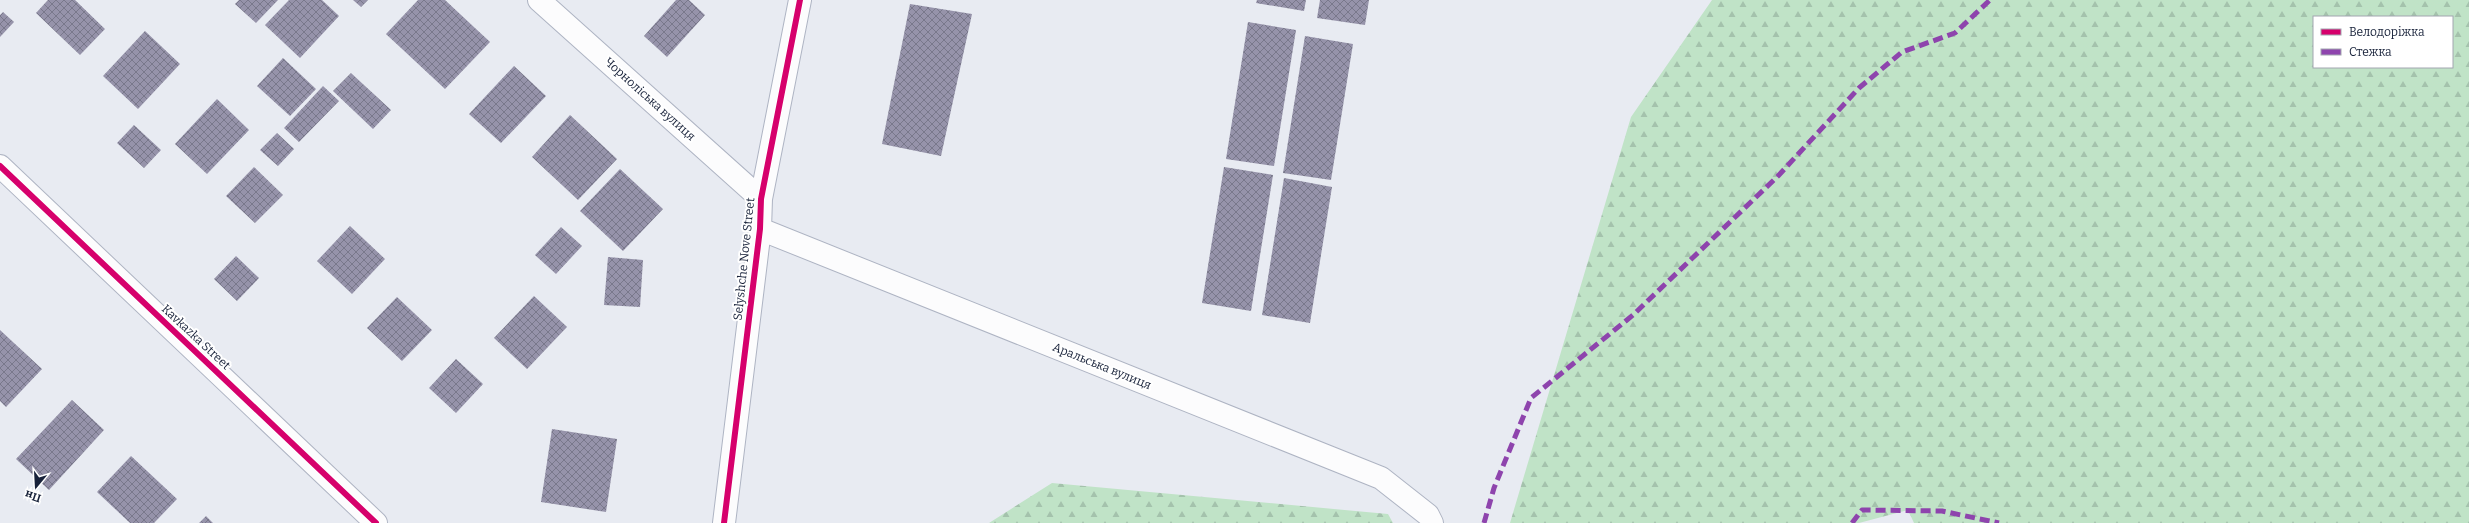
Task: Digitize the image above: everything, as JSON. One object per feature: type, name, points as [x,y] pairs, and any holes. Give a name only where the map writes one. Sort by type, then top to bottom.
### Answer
[{"type":"street","name":"Чорноліська вулиця","points":[[539,0],[761,199]]},
{"type":"street","name":"Selyshche Nove Street","points":[[724,523],[760,229],[761,199],[800,0]]},
{"type":"street","name":"Kavkazka Street","points":[[0,166],[376,523]]},
{"type":"street","name":"Аральська вулиця","points":[[760,229],[1381,478],[1428,515],[1432,523]]},
{"type":"green space","points":[[1712,0],[2469,0],[2469,523],[1914,523],[1908,510],[1859,523],[1510,523],[1631,117]]},
{"type":"green space","points":[[1052,483],[1388,514],[1393,523],[989,523]]},
{"type":"building","points":[[48,0],[75,0],[105,29],[80,55],[36,13]]},
{"type":"building","points":[[239,0],[278,0],[256,23],[235,4]]},
{"type":"building","points":[[289,0],[322,0],[339,16],[300,58],[265,25]]},
{"type":"building","points":[[353,0],[368,0],[361,7]]},
{"type":"building","points":[[418,0],[445,0],[490,42],[445,89],[386,34]]},
{"type":"building","points":[[676,0],[689,0],[705,15],[667,57],[644,36]]},
{"type":"building","points":[[1257,0],[1306,0],[1304,11],[1256,3]]},
{"type":"building","points":[[1320,0],[1369,0],[1365,25],[1317,18]]},
{"type":"building","points":[[910,4],[972,14],[941,156],[882,144]]},
{"type":"building","points":[[3,12],[14,22],[0,37],[0,15]]},
{"type":"building","points":[[1248,22],[1296,30],[1274,166],[1226,159]]},
{"type":"building","points":[[145,31],[180,64],[138,109],[103,76]]},
{"type":"building","points":[[1305,36],[1353,44],[1331,180],[1283,173]]},
{"type":"building","points":[[283,58],[316,89],[290,116],[257,86]]},
{"type":"building","points":[[514,66],[546,96],[501,143],[469,114]]},
{"type":"building","points":[[351,73],[391,110],[373,129],[333,91]]},
{"type":"building","points":[[323,86],[339,101],[299,142],[284,128]]},
{"type":"building","points":[[217,99],[249,130],[207,174],[175,144]]},
{"type":"building","points":[[570,115],[617,159],[578,200],[532,157]]},
{"type":"building","points":[[134,125],[161,150],[144,168],[117,143]]},
{"type":"building","points":[[277,133],[294,149],[278,166],[260,150]]},
{"type":"building","points":[[254,167],[283,195],[255,223],[226,196]]},
{"type":"building","points":[[1224,167],[1273,175],[1251,311],[1202,303]]},
{"type":"building","points":[[620,169],[663,209],[623,251],[580,211]]},
{"type":"building","points":[[1284,178],[1332,187],[1310,323],[1262,315]]},
{"type":"building","points":[[350,226],[385,259],[352,294],[317,261]]},
{"type":"building","points":[[561,227],[582,246],[556,274],[535,255]]},
{"type":"building","points":[[236,256],[259,278],[237,301],[214,279]]},
{"type":"building","points":[[608,257],[643,260],[640,307],[604,305]]},
{"type":"building","points":[[534,296],[567,327],[527,369],[494,338]]},
{"type":"building","points":[[397,297],[432,330],[402,361],[367,328]]},
{"type":"building","points":[[0,330],[42,369],[6,407],[0,401]]},
{"type":"building","points":[[456,359],[483,384],[456,413],[429,388]]},
{"type":"building","points":[[72,400],[104,430],[49,490],[16,459]]},
{"type":"building","points":[[552,429],[617,439],[606,512],[541,502]]},
{"type":"building","points":[[131,456],[177,499],[154,523],[130,523],[97,492]]},
{"type":"building","points":[[206,516],[213,523],[199,523]]},
{"type":"marked path","points":[[1484,523],[1494,488],[1531,398],[1633,315],[1778,176],[1859,88],[1902,52],[1955,33],[1990,0]]},
{"type":"marked path","points":[[1852,523],[1862,510],[1942,511],[1999,523]]},
{"type":"cycle path","points":[[724,523],[760,229],[761,199],[800,0]]},
{"type":"cycle path","points":[[0,166],[376,523]]}]
